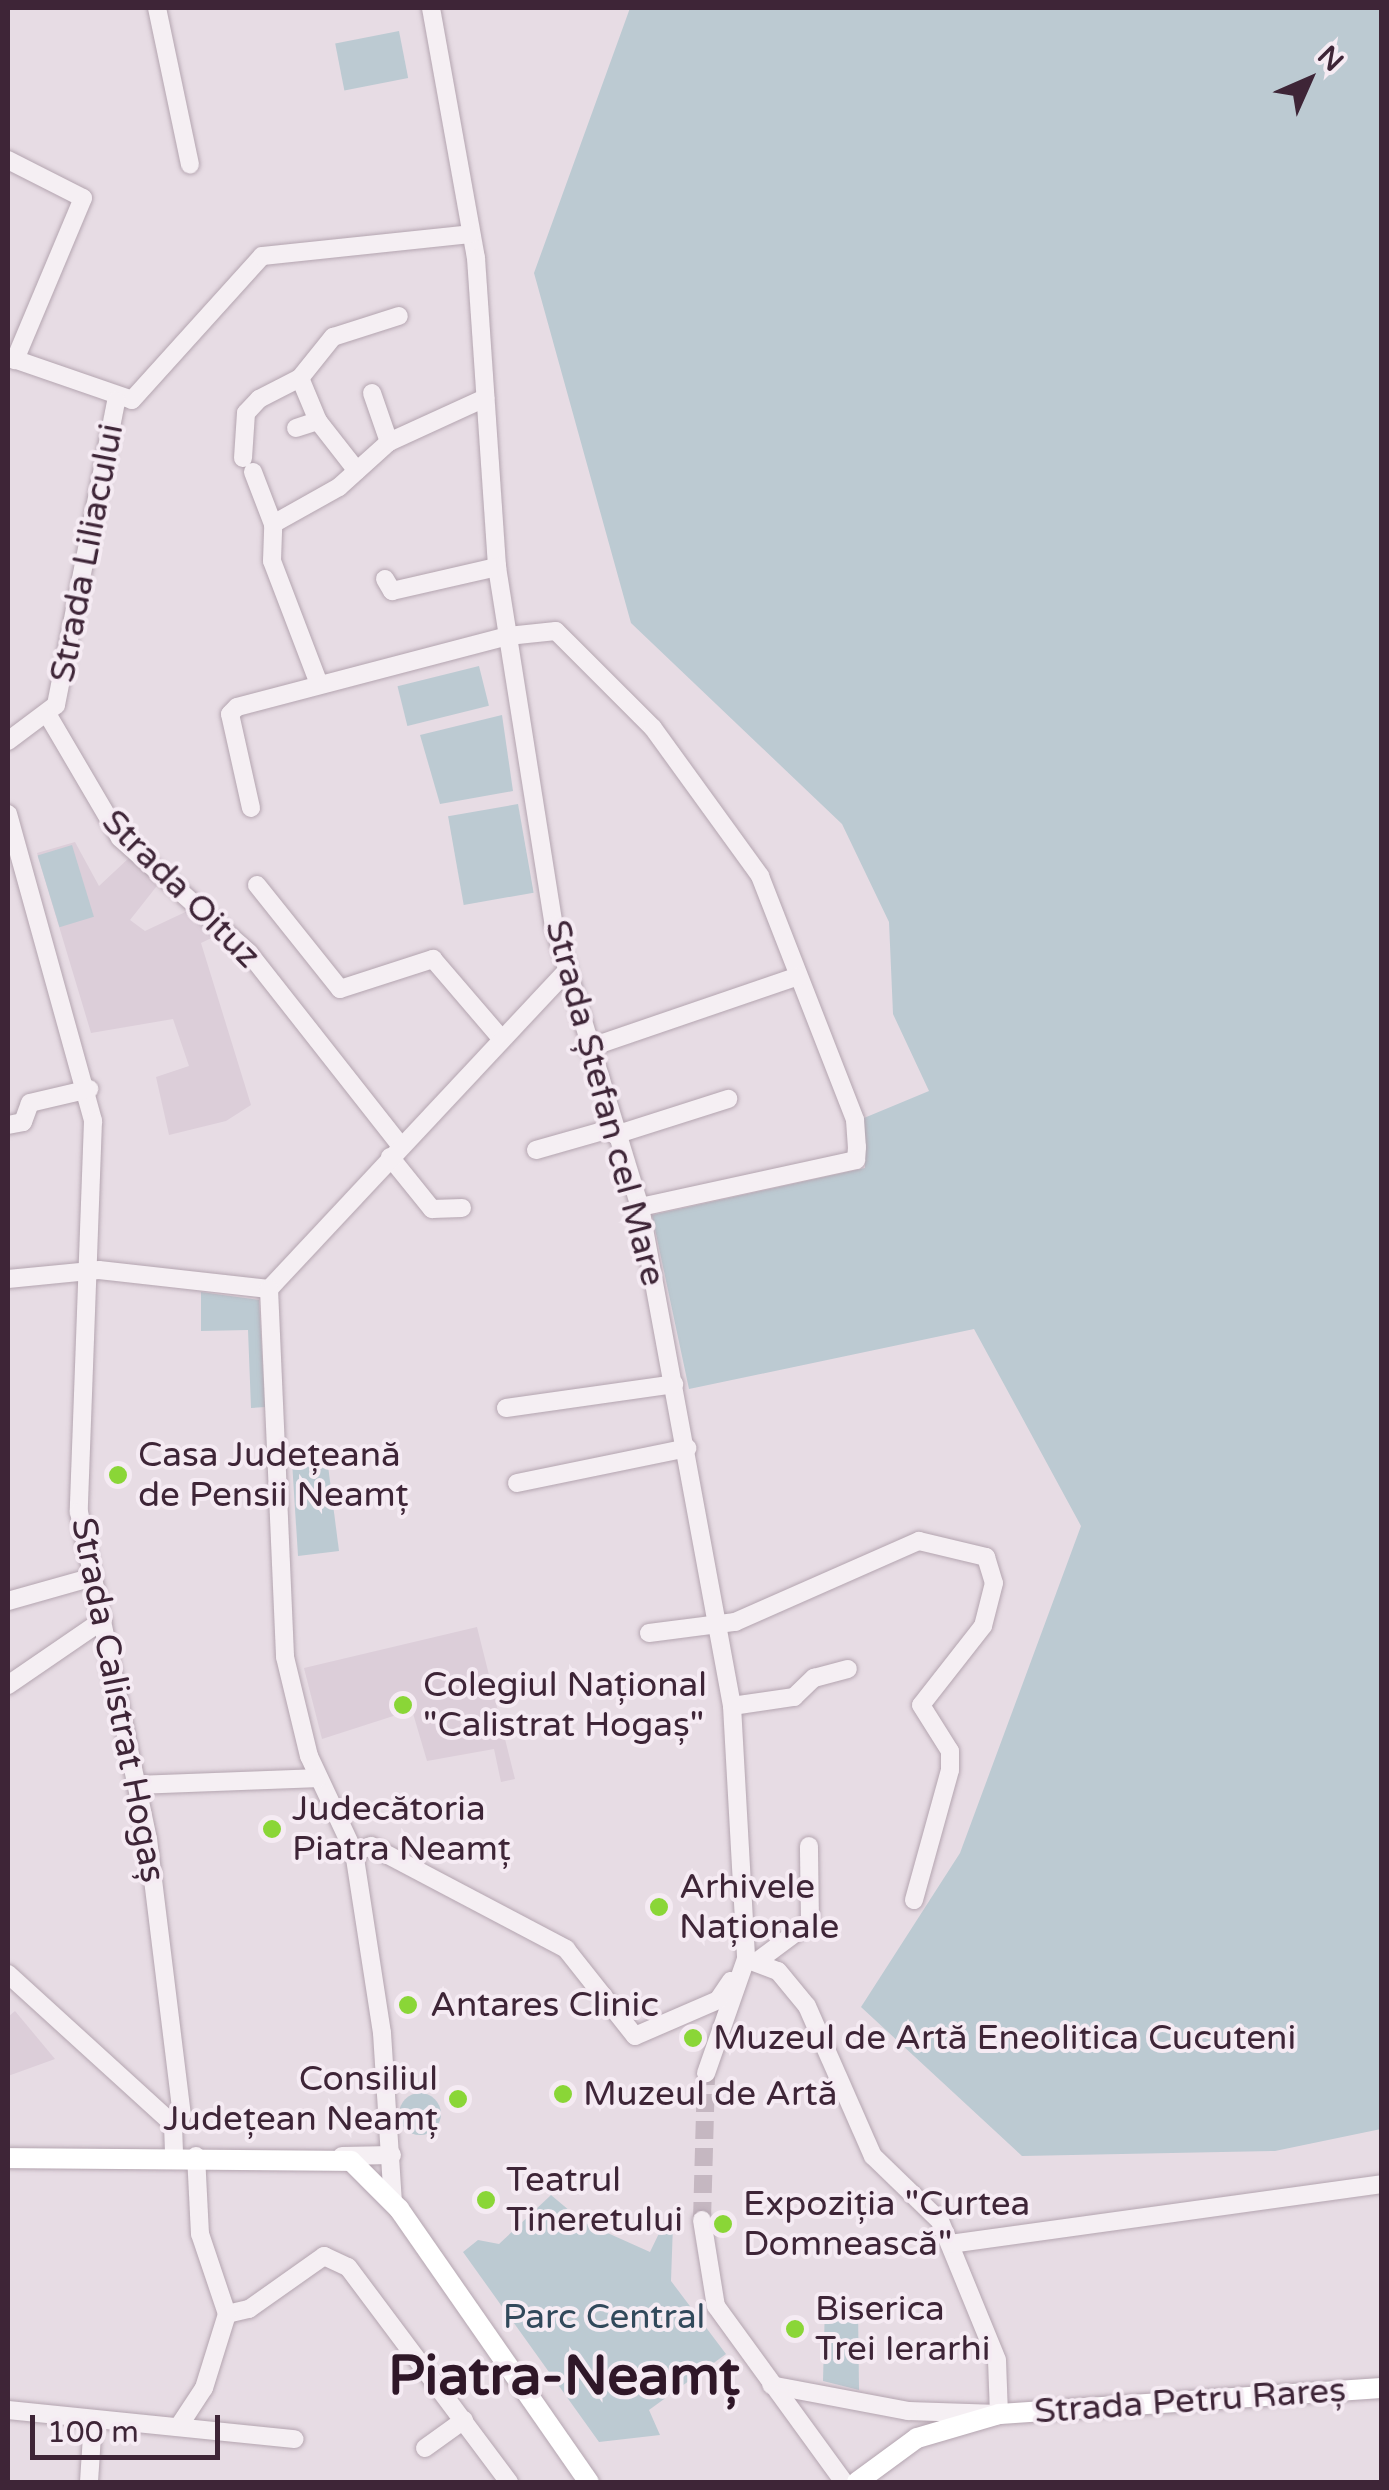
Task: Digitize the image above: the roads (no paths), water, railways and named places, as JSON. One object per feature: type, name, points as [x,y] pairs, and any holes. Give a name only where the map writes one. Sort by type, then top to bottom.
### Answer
[{"type":"main road","points":[[8,2158],[342,2156],[393,2201],[585,2473],[605,2482]]},
{"type":"main road","name":"Strada Petru Rareș","points":[[848,2479],[918,2438],[999,2414],[1382,2388]]},
{"type":"street","points":[[157,8],[190,165]]},
{"type":"street","name":"Strada Ștefan cel Mare","points":[[432,8],[471,234],[498,567],[564,974],[640,1207],[721,1625],[732,1706],[750,1962],[706,2073]]},
{"type":"street","points":[[8,160],[83,198],[11,359],[116,400]]},
{"type":"street","name":"Strada Liliacului","points":[[8,741],[48,718],[75,636],[116,400],[144,391],[262,256],[471,234]]},
{"type":"street","points":[[320,684],[272,561],[272,524],[248,466],[249,409],[285,379],[300,378],[333,337],[399,316]]},
{"type":"street","points":[[300,378],[318,421],[357,471]]},
{"type":"street","points":[[372,393],[389,442]]},
{"type":"street","points":[[272,524],[357,471],[389,442],[484,398]]},
{"type":"street","points":[[296,428],[318,421]]},
{"type":"street","points":[[386,579],[392,591],[498,567]]},
{"type":"street","points":[[250,808],[230,714],[320,684],[508,636],[556,630],[653,728],[748,852],[855,1120],[856,1160],[640,1207]]},
{"type":"street","name":"Strada Oituz","points":[[48,718],[120,838],[249,953],[395,1151],[432,1208],[462,1208]]},
{"type":"street","name":"Strada Calistrat Hogaș","points":[[8,814],[89,1089],[91,1270],[79,1512],[138,1785],[182,2115],[173,2124]]},
{"type":"street","points":[[257,885],[340,989],[434,959],[499,1036]]},
{"type":"street","points":[[393,2201],[392,2154],[354,1852],[318,1778],[285,1657],[270,1288],[499,1036],[564,974]]},
{"type":"street","points":[[588,1048],[798,976]]},
{"type":"street","points":[[8,1125],[22,1122],[30,1103],[89,1089]]},
{"type":"street","points":[[536,1150],[728,1099]]},
{"type":"street","points":[[8,1279],[91,1270],[270,1288]]},
{"type":"street","points":[[506,1408],[674,1384]]},
{"type":"street","points":[[517,1484],[686,1448]]},
{"type":"street","points":[[649,1633],[721,1625],[918,1541],[986,1557],[994,1584],[983,1626],[922,1706],[950,1770],[914,1900]]},
{"type":"street","points":[[8,1601],[93,1577]]},
{"type":"street","points":[[8,1686],[103,1620]]},
{"type":"street","points":[[732,1706],[794,1697],[814,1678],[848,1669]]},
{"type":"street","points":[[138,1785],[318,1778]]},
{"type":"street","points":[[354,1852],[371,1846],[566,1950],[634,2036],[718,2000],[750,1962],[810,1922],[809,1846]]},
{"type":"street","points":[[750,1962],[807,2006],[874,2156],[930,2208],[950,2244],[997,2360],[999,2414]]},
{"type":"street","points":[[8,1974],[173,2124],[174,2156]]},
{"type":"street","points":[[342,2156],[392,2154]]},
{"type":"street","points":[[179,2426],[204,2388],[226,2314],[200,2234],[196,2156]]},
{"type":"street","points":[[950,2244],[1382,2184]]},
{"type":"street","points":[[702,2220],[716,2306],[822,2458],[848,2479]]},
{"type":"street","points":[[226,2314],[249,2309],[324,2256],[370,2287],[509,2482]]},
{"type":"street","name":"Strada Petru Rareș","points":[[770,2385],[908,2411],[999,2414]]},
{"type":"street","points":[[8,2410],[295,2439]]},
{"type":"street","points":[[89,2482],[93,2420]]},
{"type":"street","points":[[425,2448],[464,2420]]},
{"type":"tunnel","points":[[702,2220],[706,2073]]},
{"type":"place","name":"Casa Județeană de Pensii Neamț","points":[[118,1475]]},
{"type":"place","name":"Colegiul Național \"Calistrat Hogaș\"","points":[[403,1705]]},
{"type":"place","name":"Judecătoria Piatra Neamț","points":[[272,1829]]},
{"type":"place","name":"Arhivele Naționale","points":[[659,1907]]},
{"type":"place","name":"Antares Clinic","points":[[408,2005]]},
{"type":"place","name":"Muzeul de Artă Eneolitica Cucuteni","points":[[693,2038]]},
{"type":"place","name":"Muzeul de Artă","points":[[563,2094]]},
{"type":"place","name":"Consiliul Județean Neamț","points":[[458,2099]]},
{"type":"place","name":"Teatrul Tineretului","points":[[486,2200]]},
{"type":"place","name":"Expoziția \"Curtea Domnească\"","points":[[723,2224]]},
{"type":"place","name":"Biserica Trei Ierarhi","points":[[795,2329]]},
{"type":"district","name":"Piatra-Neamț","points":[[564,2378]]},
{"type":"park label","name":"Parc Central","points":[[604,2317]]}]
